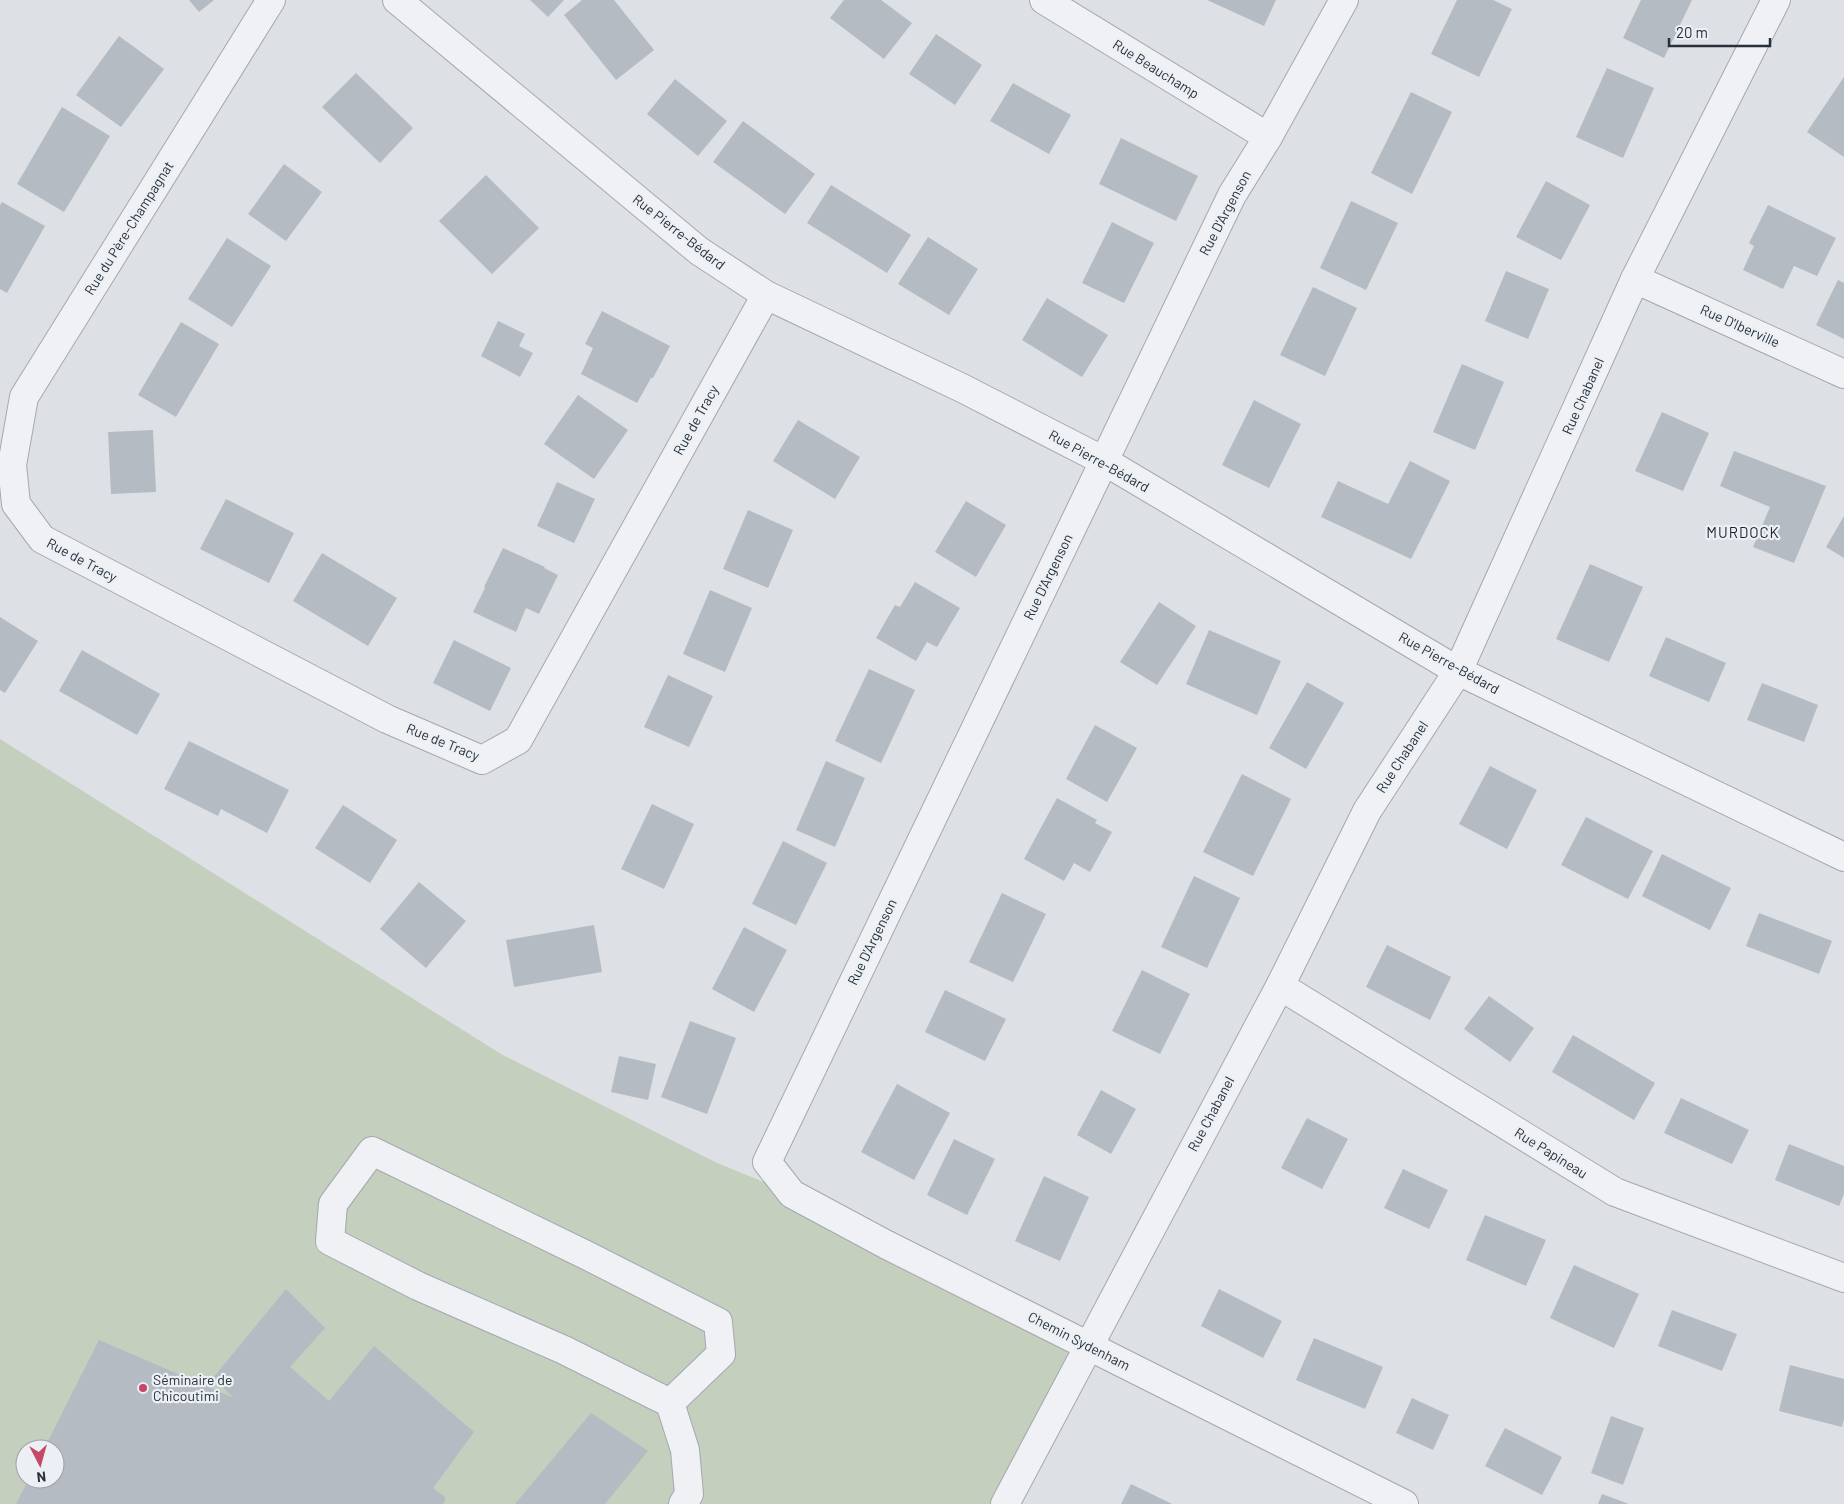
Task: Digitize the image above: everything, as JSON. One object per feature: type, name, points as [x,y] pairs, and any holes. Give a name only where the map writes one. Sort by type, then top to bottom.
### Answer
[{"type":"street","name":"Rue du Père-Champagnat","points":[[12,465],[24,397],[271,0]]},
{"type":"street","name":"Rue Pierre-Bédard","points":[[397,0],[699,251],[766,295],[962,388],[1104,462],[1458,671],[1844,857]]},
{"type":"street","name":"Rue Beauchamp","points":[[1044,0],[1268,137]]},
{"type":"street","name":"Rue D'Argenson","points":[[766,1162],[1232,195],[1268,137],[1344,0]]},
{"type":"street","name":"Rue Chabanel","points":[[1006,1504],[1280,986],[1368,812],[1458,671],[1636,279],[1776,0]]},
{"type":"street","name":"Rue D'Iberville","points":[[1636,279],[1844,374]]},
{"type":"street","name":"Rue de Tracy","points":[[12,465],[16,504],[42,539],[387,719],[482,760],[518,740],[766,295]]},
{"type":"street","name":"Rue Papineau","points":[[1280,986],[1615,1192],[1844,1278]]},
{"type":"street","points":[[670,1403],[721,1354],[718,1322],[372,1151],[333,1204],[330,1241],[418,1286],[564,1350],[670,1403],[685,1450],[689,1494],[683,1504]]},
{"type":"street","name":"Chemin Sydenham","points":[[766,1162],[792,1194],[887,1245],[1404,1504]]},
{"type":"green space","points":[[0,739],[501,1054],[715,1162],[792,1194],[1088,1346],[1005,1504],[0,1504]]},
{"type":"building","points":[[189,0],[214,0],[199,12]]},
{"type":"building","points":[[530,0],[564,0],[548,17]]},
{"type":"building","points":[[582,0],[614,0],[654,50],[616,80],[564,15]]},
{"type":"building","points":[[844,0],[881,0],[912,23],[884,59],[830,18]]},
{"type":"building","points":[[1207,0],[1276,0],[1264,26]]},
{"type":"building","points":[[1457,0],[1493,0],[1512,9],[1479,77],[1431,54]]},
{"type":"building","points":[[1641,0],[1692,0],[1664,58],[1623,38]]},
{"type":"building","points":[[936,34],[982,65],[955,105],[909,74]]},
{"type":"building","points":[[119,36],[164,69],[121,127],[76,95]]},
{"type":"building","points":[[1607,68],[1654,88],[1623,158],[1576,137]]},
{"type":"building","points":[[356,73],[413,128],[380,163],[322,107]]},
{"type":"building","points":[[1844,77],[1844,157],[1807,132]]},
{"type":"building","points":[[675,79],[727,121],[698,156],[647,114]]},
{"type":"building","points":[[1013,83],[1071,115],[1049,154],[990,121]]},
{"type":"building","points":[[1411,92],[1452,112],[1412,194],[1371,173]]},
{"type":"building","points":[[62,107],[110,136],[64,212],[17,184]]},
{"type":"building","points":[[743,121],[815,174],[785,214],[713,162]]},
{"type":"building","points":[[1121,138],[1198,176],[1176,221],[1099,184]]},
{"type":"building","points":[[284,164],[322,192],[286,241],[248,214]]},
{"type":"building","points":[[486,175],[539,228],[492,274],[439,221]]},
{"type":"building","points":[[1546,181],[1590,205],[1561,260],[1516,237]]},
{"type":"building","points":[[831,185],[911,235],[887,273],[807,223]]},
{"type":"building","points":[[1351,201],[1398,223],[1366,290],[1320,268]]},
{"type":"building","points":[[2,202],[45,226],[7,293],[0,289],[0,205]]},
{"type":"building","points":[[1768,205],[1836,238],[1817,276],[1794,266],[1783,289],[1743,270],[1754,246],[1749,243]]},
{"type":"building","points":[[1112,222],[1154,243],[1124,303],[1082,283]]},
{"type":"building","points":[[928,237],[978,269],[949,315],[898,284]]},
{"type":"building","points":[[227,238],[271,266],[232,327],[188,299]]},
{"type":"building","points":[[1506,271],[1549,289],[1528,339],[1485,321]]},
{"type":"building","points":[[1838,280],[1844,283],[1844,339],[1816,325]]},
{"type":"building","points":[[1313,287],[1357,308],[1325,376],[1280,355]]},
{"type":"building","points":[[1047,298],[1108,335],[1082,377],[1022,340]]},
{"type":"building","points":[[602,311],[670,346],[637,403],[581,374],[593,348],[585,344]]},
{"type":"building","points":[[498,321],[525,334],[519,346],[533,353],[520,377],[481,356]]},
{"type":"building","points":[[181,322],[219,344],[176,417],[138,395]]},
{"type":"building","points":[[1462,364],[1504,382],[1475,450],[1433,432]]},
{"type":"building","points":[[578,395],[628,430],[594,479],[544,444]]},
{"type":"building","points":[[1254,400],[1301,424],[1269,488],[1222,465]]},
{"type":"building","points":[[1662,412],[1709,433],[1683,491],[1635,471]]},
{"type":"building","points":[[798,420],[860,457],[835,499],[773,461]]},
{"type":"building","points":[[153,430],[156,492],[111,494],[108,432]]},
{"type":"building","points":[[1734,451],[1826,486],[1794,563],[1753,547],[1770,507],[1720,486]]},
{"type":"building","points":[[1410,461],[1450,481],[1411,559],[1321,517],[1338,481],[1388,504]]},
{"type":"building","points":[[557,482],[595,499],[574,543],[537,526]]},
{"type":"building","points":[[226,499],[294,533],[269,583],[200,549]]},
{"type":"building","points":[[966,501],[1006,525],[976,577],[935,552]]},
{"type":"building","points":[[748,510],[793,530],[768,588],[723,569]]},
{"type":"building","points":[[1844,516],[1844,558],[1826,547]]},
{"type":"building","points":[[503,548],[558,575],[539,614],[526,608],[516,632],[473,612]]},
{"type":"building","points":[[322,553],[397,598],[368,646],[293,601]]},
{"type":"building","points":[[1590,564],[1643,587],[1609,662],[1556,639]]},
{"type":"building","points":[[915,582],[960,608],[937,647],[927,642],[916,661],[876,638],[895,605],[900,607]]},
{"type":"building","points":[[710,590],[752,608],[725,672],[683,654]]},
{"type":"building","points":[[1159,602],[1196,626],[1157,685],[1120,662]]},
{"type":"building","points":[[0,617],[38,641],[5,693],[0,690]]},
{"type":"building","points":[[1209,630],[1281,661],[1257,715],[1186,684]]},
{"type":"building","points":[[1666,637],[1726,663],[1709,702],[1649,676]]},
{"type":"building","points":[[454,640],[511,668],[490,711],[433,683]]},
{"type":"building","points":[[82,650],[160,694],[137,735],[59,691]]},
{"type":"building","points":[[869,669],[915,690],[881,763],[835,741]]},
{"type":"building","points":[[668,675],[713,696],[689,747],[644,727]]},
{"type":"building","points":[[1307,682],[1344,703],[1306,769],[1269,748]]},
{"type":"building","points":[[1762,683],[1818,705],[1804,742],[1747,720]]},
{"type":"building","points":[[1095,725],[1137,748],[1107,802],[1066,779]]},
{"type":"building","points":[[189,741],[289,790],[267,833],[221,809],[218,816],[164,789]]},
{"type":"building","points":[[826,761],[865,778],[835,847],[796,830]]},
{"type":"building","points":[[1490,766],[1537,790],[1507,849],[1459,824]]},
{"type":"building","points":[[1242,774],[1291,799],[1253,876],[1203,852]]},
{"type":"building","points":[[1057,798],[1097,820],[1095,823],[1112,832],[1090,872],[1074,863],[1064,881],[1024,859]]},
{"type":"building","points":[[652,804],[694,824],[664,889],[621,869]]},
{"type":"building","points":[[343,805],[397,840],[370,883],[315,848]]},
{"type":"building","points":[[1586,817],[1653,851],[1628,899],[1561,865]]},
{"type":"building","points":[[783,841],[827,863],[796,925],[752,904]]},
{"type":"building","points":[[1662,854],[1731,888],[1710,930],[1642,896]]},
{"type":"building","points":[[1194,876],[1240,898],[1207,968],[1161,947]]},
{"type":"building","points":[[419,882],[466,921],[426,968],[380,929]]},
{"type":"building","points":[[1002,893],[1046,914],[1013,982],[969,962]]},
{"type":"building","points":[[1759,913],[1832,941],[1819,974],[1746,946]]},
{"type":"building","points":[[594,925],[602,972],[514,987],[506,940]]},
{"type":"building","points":[[744,927],[787,950],[754,1012],[712,989]]},
{"type":"building","points":[[1387,945],[1451,977],[1430,1020],[1366,987]]},
{"type":"building","points":[[1142,970],[1190,994],[1160,1054],[1112,1031]]},
{"type":"building","points":[[945,990],[1006,1019],[985,1061],[925,1032]]},
{"type":"building","points":[[1489,996],[1534,1028],[1510,1062],[1464,1029]]},
{"type":"building","points":[[690,1021],[736,1038],[707,1114],[661,1097]]},
{"type":"building","points":[[1573,1035],[1655,1083],[1634,1120],[1552,1072]]},
{"type":"building","points":[[619,1056],[656,1064],[648,1100],[611,1092]]},
{"type":"building","points":[[897,1084],[950,1113],[914,1180],[861,1152]]},
{"type":"building","points":[[1101,1090],[1136,1109],[1111,1154],[1077,1135]]},
{"type":"building","points":[[1681,1098],[1749,1130],[1732,1164],[1664,1133]]},
{"type":"building","points":[[1307,1118],[1348,1139],[1322,1189],[1281,1168]]},
{"type":"building","points":[[954,1139],[995,1159],[967,1215],[927,1195]]},
{"type":"building","points":[[1789,1144],[1844,1166],[1844,1194],[1839,1206],[1775,1180]]},
{"type":"building","points":[[1403,1169],[1448,1190],[1429,1229],[1384,1208]]},
{"type":"building","points":[[1044,1176],[1089,1197],[1060,1261],[1015,1241]]},
{"type":"building","points":[[1485,1215],[1546,1240],[1526,1286],[1466,1260]]},
{"type":"building","points":[[1574,1265],[1639,1294],[1614,1348],[1550,1318]]},
{"type":"building","name":"Séminaire de Chicoutimi","points":[[286,1289],[325,1328],[290,1367],[329,1401],[374,1346],[474,1432],[433,1488],[446,1498],[443,1504],[16,1504],[24,1489],[65,1489],[65,1439],[49,1439],[99,1340],[234,1398],[213,1378]]},
{"type":"building","points":[[1219,1289],[1282,1321],[1263,1358],[1201,1326]]},
{"type":"building","points":[[1672,1310],[1737,1334],[1722,1371],[1658,1346]]},
{"type":"building","points":[[1314,1338],[1383,1367],[1365,1409],[1296,1380]]},
{"type":"building","points":[[1790,1365],[1844,1379],[1844,1419],[1842,1427],[1779,1411]]},
{"type":"building","points":[[1412,1398],[1449,1415],[1433,1450],[1396,1433]]},
{"type":"building","points":[[591,1413],[648,1451],[605,1504],[515,1504]]},
{"type":"building","points":[[1611,1416],[1644,1428],[1623,1485],[1591,1473]]},
{"type":"building","points":[[1505,1428],[1562,1457],[1542,1495],[1485,1466]]},
{"type":"building","points":[[1131,1484],[1172,1504],[1121,1504]]},
{"type":"building","points":[[1602,1494],[1629,1504],[1598,1504]]},
{"type":"place","name":"Séminaire de Chicoutimi","points":[[143,1388]]},
{"type":"district","name":"MURDOCK","points":[[1743,533]]}]
